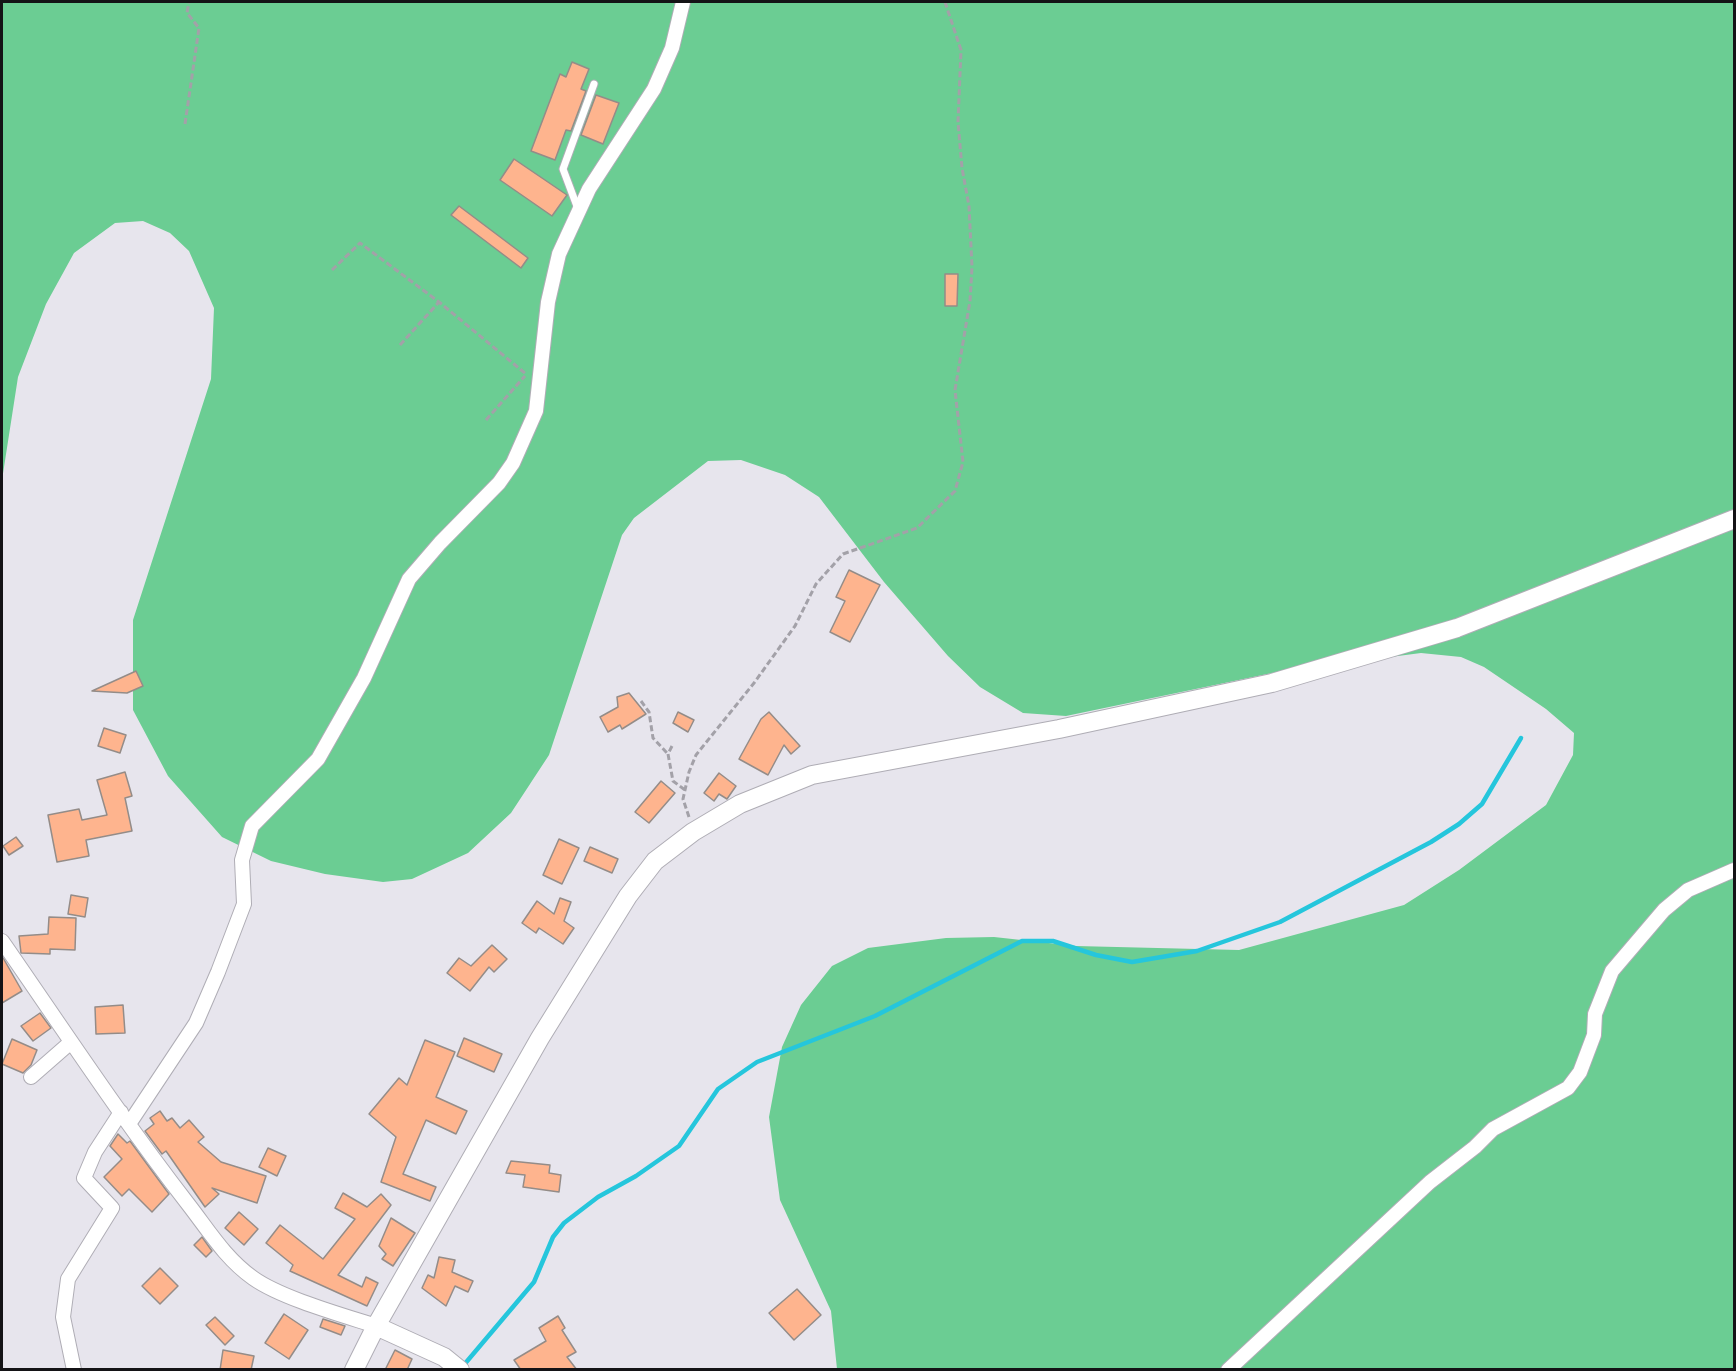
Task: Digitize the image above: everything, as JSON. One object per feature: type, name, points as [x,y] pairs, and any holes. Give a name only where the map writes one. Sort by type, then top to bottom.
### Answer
[{"type":"street","points":[[129,1124],[196,1023],[218,972],[244,904],[242,860],[252,826],[318,759],[364,678],[410,579],[440,543],[499,483],[513,463],[536,411],[533,374],[559,254],[589,189],[654,89],[672,48],[683,2]]},
{"type":"street","points":[[354,1370],[376,1326],[540,1038],[628,896],[655,861],[693,832],[740,804],[812,775],[1059,729],[1272,683],[1457,628],[1734,519]]},
{"type":"street","points":[[1228,1370],[1430,1182],[1475,1147],[1493,1129],[1569,1088],[1580,1072],[1594,1035],[1595,1014],[1612,971],[1664,910],[1688,890],[1730,869],[1734,870]]},
{"type":"street","points":[[2,941],[153,1161],[203,1224],[218,1247],[255,1279],[305,1302],[376,1326],[444,1356],[460,1370]]},
{"type":"street","points":[[31,1077],[71,1042]]},
{"type":"street","points":[[74,1370],[63,1317],[68,1279],[112,1208],[84,1178],[95,1152],[121,1112]]},
{"type":"lane","points":[[579,212],[563,169],[594,84]]},
{"type":"path","points":[[185,124],[199,28],[187,13],[189,2]]},
{"type":"path","points":[[693,832],[683,799],[696,755],[754,683],[795,626],[816,584],[843,554],[917,528],[955,491],[963,462],[955,390],[970,301],[972,267],[969,206],[958,122],[961,50],[945,2]]},
{"type":"path","points":[[332,270],[360,243],[533,374],[486,420]]},
{"type":"path","points":[[400,345],[439,302]]},
{"type":"path","points":[[641,701],[649,712],[653,738],[668,754],[673,781],[685,789]]},
{"type":"path","points":[[668,754],[672,746]]},
{"type":"green space","points":[[2,2],[1734,2],[1734,1369],[837,1369],[831,1311],[780,1200],[769,1117],[782,1047],[801,1005],[832,966],[868,948],[946,938],[994,937],[1076,946],[1239,950],[1404,905],[1459,870],[1546,805],[1573,755],[1574,733],[1546,709],[1484,667],[1461,657],[1421,653],[1282,671],[1066,716],[1023,713],[980,687],[948,656],[884,582],[819,497],[785,475],[741,460],[708,461],[634,518],[622,535],[549,755],[511,813],[468,853],[412,879],[383,882],[325,874],[271,861],[222,837],[168,776],[133,710],[133,620],[211,379],[214,308],[189,251],[170,233],[143,221],[115,223],[74,253],[46,304],[18,377],[2,480]]},
{"type":"building","points":[[572,62],[589,69],[581,89],[586,91],[571,131],[566,130],[555,160],[531,151],[560,74],[566,77]]},
{"type":"building","points":[[596,95],[619,103],[603,144],[581,135]]},
{"type":"building","points":[[514,159],[567,195],[552,216],[500,180]]},
{"type":"building","points":[[459,206],[528,258],[521,268],[451,215]]},
{"type":"building","points":[[945,274],[958,274],[957,306],[945,306]]},
{"type":"building","points":[[849,570],[880,585],[850,642],[830,632],[845,601],[836,597]]},
{"type":"building","points":[[136,671],[143,686],[127,693],[92,691]]},
{"type":"building","points":[[629,693],[646,714],[622,729],[620,725],[608,732],[600,717],[618,707],[617,697]]},
{"type":"building","points":[[678,712],[694,720],[688,732],[673,723]]},
{"type":"building","points":[[769,712],[800,746],[791,754],[784,745],[768,775],[739,759],[761,719]]},
{"type":"building","points":[[104,728],[126,735],[120,753],[98,746]]},
{"type":"building","points":[[125,772],[132,796],[125,798],[132,831],[86,840],[89,856],[57,862],[48,815],[79,809],[82,820],[107,815],[97,780]]},
{"type":"building","points":[[719,773],[736,786],[727,799],[719,794],[714,801],[704,793]]},
{"type":"building","points":[[661,781],[675,793],[649,823],[635,812]]},
{"type":"building","points":[[16,837],[23,846],[9,855],[3,846]]},
{"type":"building","points":[[559,839],[579,848],[562,884],[543,875]]},
{"type":"building","points":[[590,847],[618,859],[612,873],[584,861]]},
{"type":"building","points":[[71,895],[88,898],[85,917],[68,914]]},
{"type":"building","points":[[560,898],[571,902],[564,921],[574,928],[563,944],[539,928],[536,933],[522,923],[537,901],[554,914]]},
{"type":"building","points":[[49,917],[76,918],[75,950],[50,949],[50,954],[21,953],[19,936],[48,934]]},
{"type":"building","points":[[492,945],[507,959],[494,972],[489,967],[470,991],[447,973],[459,958],[471,966]]},
{"type":"building","points":[[2,956],[22,991],[2,1003]]},
{"type":"building","points":[[123,1005],[125,1033],[96,1034],[95,1007]]},
{"type":"building","points":[[40,1013],[51,1028],[33,1041],[21,1026]]},
{"type":"building","points":[[464,1038],[502,1054],[494,1072],[457,1056]]},
{"type":"building","points":[[12,1039],[37,1050],[31,1065],[23,1073],[2,1064]]},
{"type":"building","points":[[425,1040],[455,1052],[436,1097],[467,1111],[456,1134],[426,1120],[403,1174],[436,1187],[430,1201],[381,1182],[396,1137],[369,1114],[399,1078],[407,1085]]},
{"type":"building","points":[[160,1111],[167,1121],[172,1118],[180,1128],[189,1120],[204,1137],[198,1142],[221,1162],[266,1176],[257,1203],[212,1188],[219,1194],[205,1207],[166,1151],[162,1154],[145,1131],[154,1124],[150,1118]]},
{"type":"building","points":[[118,1134],[127,1143],[130,1141],[169,1194],[152,1212],[129,1189],[122,1196],[104,1177],[122,1159],[110,1146]]},
{"type":"building","points":[[268,1148],[286,1156],[277,1176],[259,1167]]},
{"type":"building","points":[[511,1161],[550,1165],[549,1173],[561,1175],[559,1192],[523,1187],[525,1175],[506,1173]]},
{"type":"building","points":[[343,1193],[367,1207],[381,1194],[391,1205],[338,1275],[362,1287],[366,1277],[378,1283],[367,1306],[290,1271],[293,1265],[266,1243],[280,1225],[323,1259],[355,1219],[335,1208]]},
{"type":"building","points":[[239,1212],[258,1229],[244,1245],[225,1228]]},
{"type":"building","points":[[391,1218],[415,1233],[393,1266],[382,1259],[386,1254],[379,1246]]},
{"type":"building","points":[[202,1237],[212,1251],[206,1257],[194,1245]]},
{"type":"building","points":[[439,1257],[455,1260],[452,1272],[473,1281],[468,1292],[455,1286],[446,1306],[422,1288],[428,1275],[434,1278]]},
{"type":"building","points":[[160,1268],[178,1286],[160,1304],[142,1286]]},
{"type":"building","points":[[797,1289],[821,1315],[794,1340],[769,1313]]},
{"type":"building","points":[[284,1314],[308,1330],[289,1359],[265,1343]]},
{"type":"building","points":[[558,1316],[565,1328],[562,1330],[576,1352],[567,1357],[577,1370],[521,1370],[514,1360],[546,1341],[539,1328]]},
{"type":"building","points":[[215,1317],[234,1336],[225,1345],[206,1325]]},
{"type":"building","points":[[323,1319],[345,1326],[341,1335],[320,1327]]},
{"type":"building","points":[[223,1350],[254,1356],[251,1370],[220,1370]]},
{"type":"building","points":[[395,1350],[412,1359],[407,1370],[385,1370]]},
{"type":"waterway","points":[[463,1366],[534,1282],[553,1237],[564,1223],[598,1197],[636,1176],[679,1146],[718,1089],[757,1062],[875,1016],[1022,941],[1053,941],[1096,955],[1132,962],[1197,951],[1280,922],[1431,842],[1459,824],[1482,804],[1521,738]]}]
